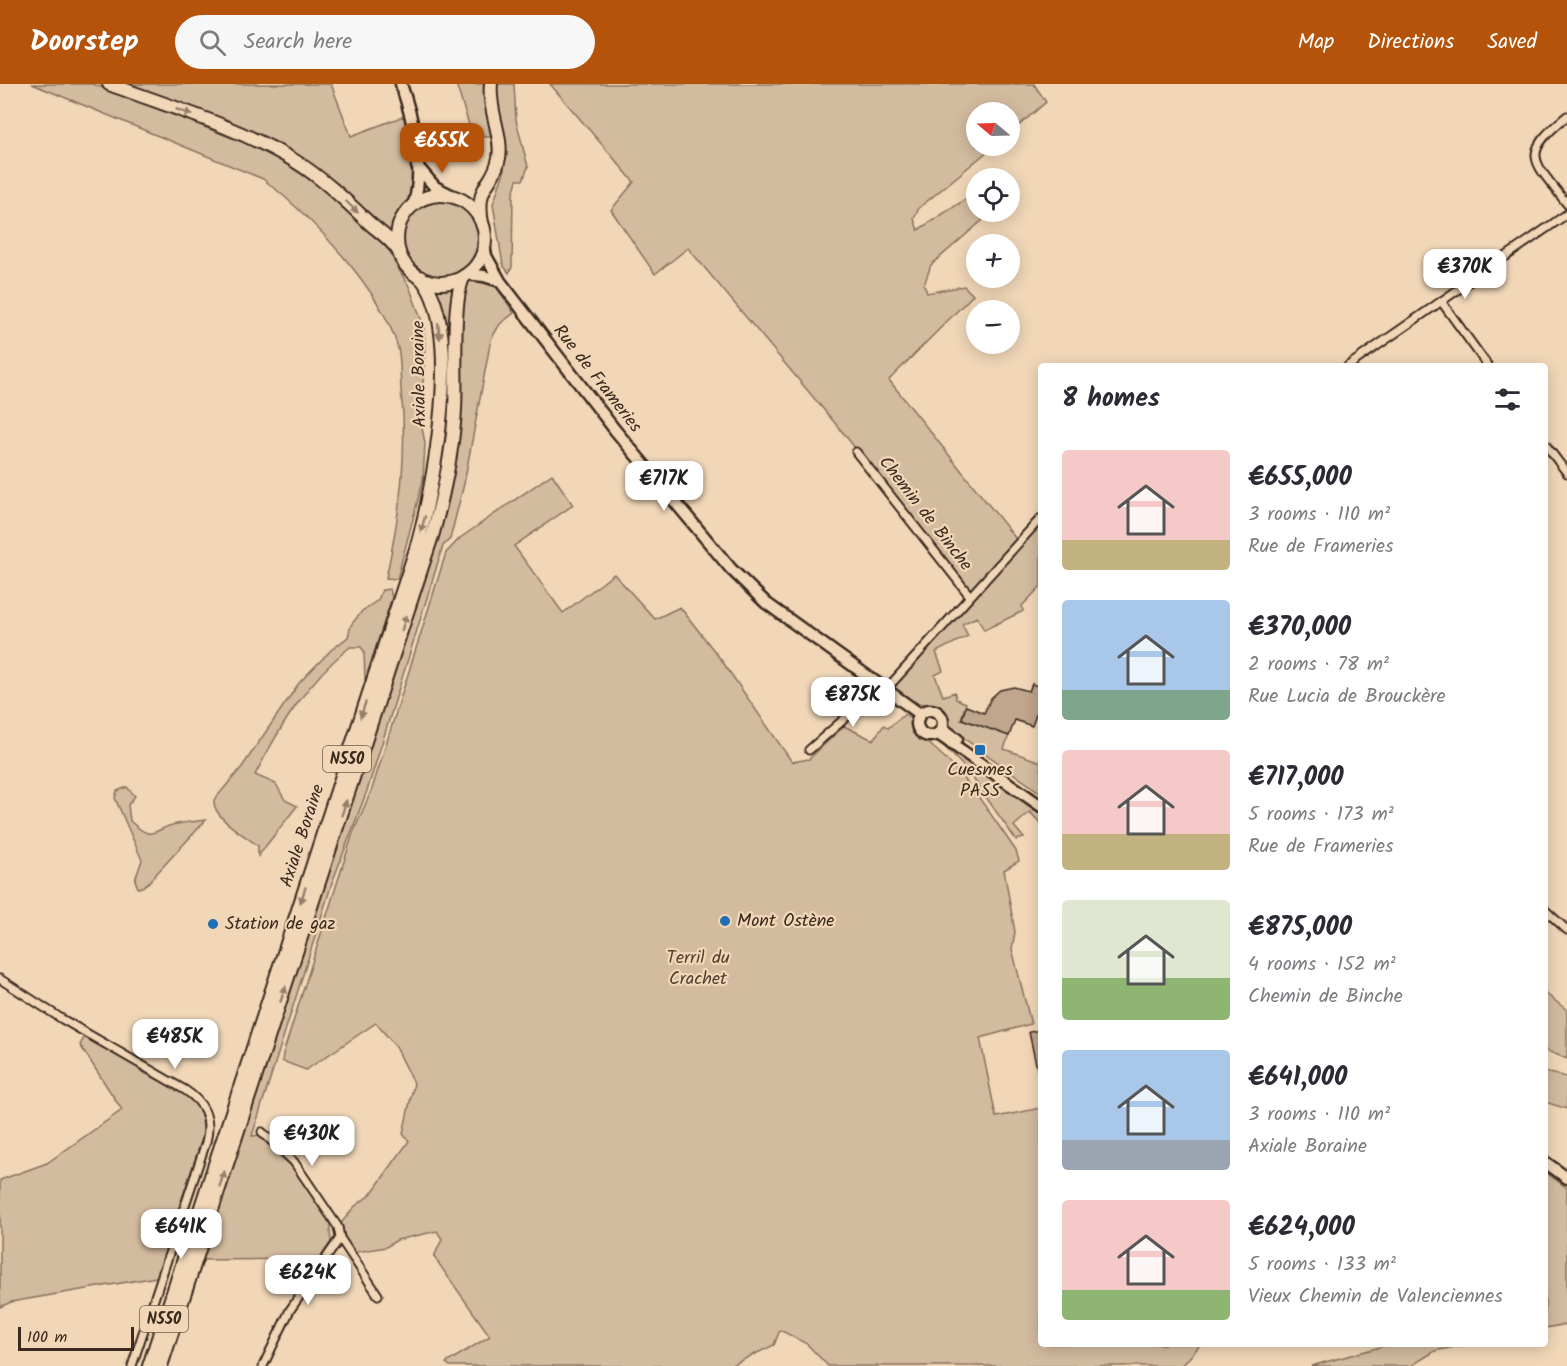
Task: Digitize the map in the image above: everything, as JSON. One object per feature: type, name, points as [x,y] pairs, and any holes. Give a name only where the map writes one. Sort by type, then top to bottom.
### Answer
[{"type":"highway","points":[[109,84],[255,140],[296,161],[337,192],[368,222],[387,234],[406,266],[420,278],[446,282],[465,275],[479,261],[484,244],[481,192],[495,170],[500,150],[492,116],[491,84]]},
{"type":"highway","points":[[398,250],[399,224],[414,203],[437,195],[453,196],[471,206],[482,224]]},
{"type":"highway","name":"Axiale Boraine","points":[[197,1234],[433,532],[451,447],[456,383],[457,292],[465,275]]},
{"type":"highway","name":"Axiale Boraine","points":[[160,1366],[185,1272],[429,502],[440,432],[441,356],[432,292],[420,278]]},
{"type":"highway","name":"Axiale Boraine","points":[[149,1366],[185,1272]]},
{"type":"main road","points":[[401,84],[411,112],[417,166],[418,184],[414,203]]},
{"type":"main road","points":[[417,166],[435,187],[453,196]]},
{"type":"main road","name":"Rue de Frameries","points":[[484,244],[486,256],[500,281],[615,430],[731,569],[766,603],[920,714]]},
{"type":"main road","points":[[465,275],[484,276],[500,281]]},
{"type":"main road","points":[[926,711],[936,711],[942,716],[940,731],[928,736],[920,731],[917,722],[920,714],[926,711]]},
{"type":"main road","points":[[940,731],[1038,795]]},
{"type":"main road","points":[[940,731],[1038,804]]},
{"type":"main road","points":[[1548,1164],[1567,1178]]},
{"type":"street","points":[[1567,116],[1547,132],[1534,150],[1534,161],[1567,204]]},
{"type":"street","points":[[1352,363],[1567,214]]},
{"type":"street","points":[[1441,302],[1486,363]]},
{"type":"street","points":[[1548,448],[1567,473]]},
{"type":"street","name":"Chemin de Binche","points":[[856,452],[969,596]]},
{"type":"street","name":"Chemin de Binche","points":[[809,750],[883,688],[891,684],[969,596],[1005,561],[1038,522]]},
{"type":"street","points":[[1548,913],[1567,930]]},
{"type":"street","points":[[0,979],[62,1019],[185,1090],[201,1104],[209,1123],[208,1133],[176,1236],[132,1366]]},
{"type":"street","points":[[262,1132],[294,1161],[338,1227],[340,1238],[378,1295]]},
{"type":"street","points":[[263,1366],[290,1310],[340,1238]]},
{"type":"green space","points":[[32,84],[93,84],[266,151],[329,193],[368,230],[388,243],[394,262],[409,286],[424,327],[425,345],[421,423],[425,443],[423,481],[397,579],[386,578],[399,507],[403,460],[400,358],[390,326],[361,279],[302,212],[263,179]]},
{"type":"green space","points":[[123,84],[331,84],[351,136],[404,116],[415,189],[400,213],[393,233],[374,221],[322,174]]},
{"type":"green space","points":[[456,84],[487,84],[491,137],[483,137],[471,131]]},
{"type":"green space","points":[[497,84],[514,84],[516,120],[528,167],[523,180],[517,180],[513,194],[512,267],[509,273],[503,265],[493,204],[504,172],[504,142],[496,106]]},
{"type":"green space","points":[[550,84],[1034,84],[1046,102],[1020,124],[1020,102],[966,102],[966,156],[982,156],[919,208],[914,219],[918,230],[966,199],[966,222],[980,222],[931,265],[924,285],[927,293],[964,286],[973,295],[889,380],[1020,544],[970,596],[845,435],[688,248],[655,274],[611,210],[634,182]]},
{"type":"green space","points":[[440,200],[454,203],[467,211],[475,224],[478,238],[475,252],[467,265],[454,273],[440,276],[426,273],[413,265],[405,252],[402,238],[405,224],[413,211],[426,203]]},
{"type":"green space","points":[[477,278],[493,281],[514,313],[500,324],[491,339],[464,484],[450,539],[443,546],[368,788],[332,883],[252,1136],[260,1135],[285,1153],[329,1216],[331,1242],[320,1258],[313,1259],[195,1260],[427,553],[461,413],[464,287],[470,280]]},
{"type":"green space","points":[[434,288],[452,288],[453,361],[445,452],[449,391],[448,347],[441,306]]},
{"type":"green space","name":"Terril du Crachet","points":[[552,474],[573,505],[514,546],[563,613],[614,574],[655,619],[680,607],[722,661],[792,762],[809,759],[844,726],[873,740],[884,725],[888,728],[905,714],[913,721],[920,737],[961,775],[1016,851],[1019,861],[1004,870],[1015,932],[1012,949],[1031,1024],[980,1038],[996,1117],[1038,1109],[1038,1347],[1198,1347],[1182,1366],[828,1366],[807,1344],[780,1330],[774,1345],[730,1366],[450,1366],[446,1363],[490,1336],[434,1257],[442,1239],[437,1231],[397,1240],[386,1247],[351,1253],[338,1227],[354,1207],[371,1194],[409,1141],[403,1134],[414,1083],[396,1047],[376,1023],[306,1070],[282,1061],[353,833],[372,789],[446,553],[460,538]]},
{"type":"green space","points":[[1038,526],[1038,589],[1022,606],[1023,611],[984,630],[977,617],[962,624],[968,636],[936,652],[943,671],[935,675],[943,696],[955,692],[956,699],[966,703],[961,719],[1009,735],[1004,749],[1038,761],[1038,791],[952,730],[941,709],[907,699],[897,691],[894,685]]},
{"type":"green space","points":[[390,589],[392,597],[365,681],[364,651],[361,647],[350,647],[321,674],[296,706],[255,775],[276,784],[285,800],[297,806],[258,856],[258,846],[224,820],[215,807],[214,800],[242,767],[299,683],[331,650],[348,637],[351,625],[362,611],[378,600],[382,590]]},
{"type":"green space","points":[[940,742],[1038,812],[1038,821],[1030,812],[1014,826],[1024,838],[1016,840],[967,770]]},
{"type":"green space","points":[[127,787],[135,796],[128,805],[130,821],[143,831],[152,833],[175,824],[206,820],[145,886],[138,888],[135,880],[142,860],[115,798],[117,791]]},
{"type":"green space","points":[[1548,995],[1567,1010],[1567,1059],[1548,1051]]},
{"type":"green space","points":[[85,1036],[139,1066],[139,1070],[185,1093],[199,1109],[203,1137],[168,1239],[175,1236],[162,1276],[11,1302],[0,1307],[0,1180],[47,1163],[122,1110],[80,1045]]},
{"type":"green space","points":[[1548,1073],[1567,1077],[1567,1109],[1548,1103]]},
{"type":"green space","points":[[1548,1174],[1567,1188],[1567,1324],[1548,1327]]},
{"type":"green space","points":[[1380,1347],[1454,1347],[1435,1351],[1411,1366],[1311,1366]]},
{"type":"building","points":[[1032,684],[1038,686],[1038,709],[1032,726],[1015,720],[1009,736],[962,719],[966,706],[984,713],[991,698],[1000,690],[1014,687],[1029,691]]},
{"type":"building","points":[[1038,1030],[1038,1074],[1029,1032]]},
{"type":"place","name":"Cuesmes PASS","points":[[980,750]]},
{"type":"place","name":"Mont Ostène","points":[[725,921]]},
{"type":"place","name":"Station de gaz","points":[[213,924]]}]
